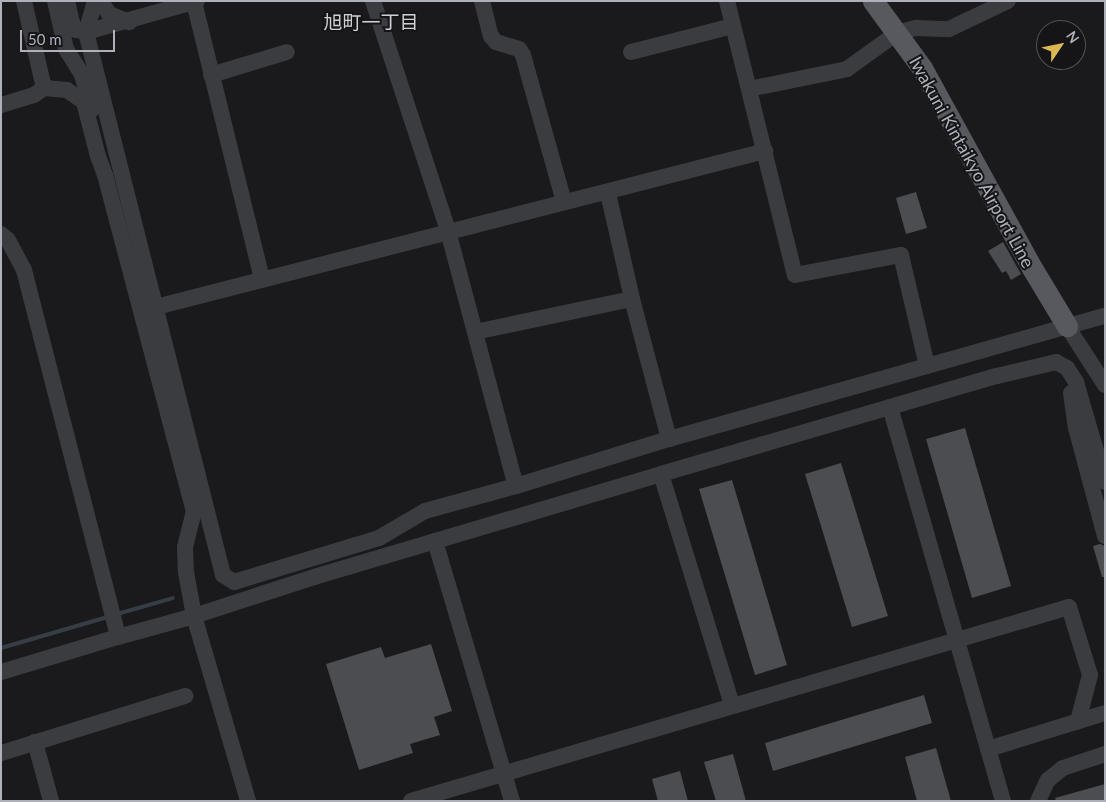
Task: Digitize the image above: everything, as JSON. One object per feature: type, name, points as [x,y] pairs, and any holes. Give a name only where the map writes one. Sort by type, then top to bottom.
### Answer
[{"type":"main road","name":"Iwakuni Kintaikyo Airport Line","points":[[874,1],[922,68],[1032,268],[1058,328]]},
{"type":"street","points":[[24,1],[44,88]]},
{"type":"street","points":[[55,1],[66,49],[82,75],[90,102],[104,156],[105,175]]},
{"type":"street","points":[[67,1],[72,23],[76,30],[86,32],[129,22],[196,2],[262,278]]},
{"type":"street","points":[[95,1],[86,32],[223,575],[234,582],[379,538],[425,511],[516,486],[669,439],[1105,316]]},
{"type":"street","points":[[101,1],[109,14],[129,22]]},
{"type":"street","points":[[372,1],[448,231],[516,486]]},
{"type":"street","points":[[482,1],[491,36],[496,42],[519,49],[523,55],[564,202]]},
{"type":"street","points":[[727,1],[796,275],[901,255],[927,366]]},
{"type":"street","points":[[750,89],[846,68],[897,34],[916,28],[948,29],[1008,1]]},
{"type":"street","points":[[631,52],[734,26]]},
{"type":"street","points":[[212,75],[288,52]]},
{"type":"street","points":[[1,105],[34,95],[44,88],[67,90],[84,102],[194,512],[185,548],[186,572],[194,616],[248,801]]},
{"type":"street","points":[[156,308],[262,278],[564,202],[608,193],[765,151]]},
{"type":"street","points":[[608,193],[632,298],[669,439]]},
{"type":"street","points":[[1,234],[8,240],[24,270],[118,637]]},
{"type":"street","points":[[475,332],[632,298]]},
{"type":"street","points":[[1058,328],[1105,385]]},
{"type":"street","points":[[1,672],[194,616],[435,541],[661,474],[890,407],[1056,362],[1067,368],[1076,382],[1105,482]]},
{"type":"street","points":[[1038,366],[1051,369],[1063,376],[1070,387],[1076,428],[1105,536]]},
{"type":"street","points":[[890,407],[1003,801]]},
{"type":"street","points":[[661,474],[732,705]]},
{"type":"street","points":[[435,541],[512,801]]},
{"type":"street","points":[[411,801],[504,772],[1069,607],[1090,675],[1078,722]]},
{"type":"street","points":[[1,753],[185,696]]},
{"type":"street","points":[[988,749],[1105,713]]},
{"type":"street","points":[[35,742],[51,801]]},
{"type":"street","points":[[1038,801],[1048,780],[1063,768],[1105,754]]},
{"type":"building","points":[[916,192],[927,228],[906,234],[896,198]]},
{"type":"building","points":[[1003,242],[1021,274],[1011,280],[1006,271],[1002,273],[988,251]]},
{"type":"building","points":[[965,428],[1011,586],[972,598],[926,439]]},
{"type":"building","points":[[841,463],[888,616],[852,627],[805,474]]},
{"type":"building","points":[[732,480],[787,665],[755,675],[699,489]]},
{"type":"building","points":[[1100,544],[1105,546],[1105,577],[1102,577],[1093,546]]},
{"type":"building","points":[[431,644],[452,711],[434,717],[440,735],[410,744],[413,753],[359,770],[326,664],[381,647],[385,658]]},
{"type":"building","points":[[924,695],[932,723],[773,771],[765,743]]},
{"type":"building","points":[[936,748],[951,801],[917,801],[905,757]]},
{"type":"building","points":[[733,754],[746,801],[716,801],[704,762]]},
{"type":"building","points":[[680,771],[688,801],[658,801],[652,779]]},
{"type":"building","points":[[1105,784],[1105,801],[1056,801],[1055,798]]},
{"type":"waterway","points":[[117,614],[173,598]]},
{"type":"waterway","points":[[1,648],[108,617]]},
{"type":"district","name":"旭町一丁目","points":[[371,22]]}]
